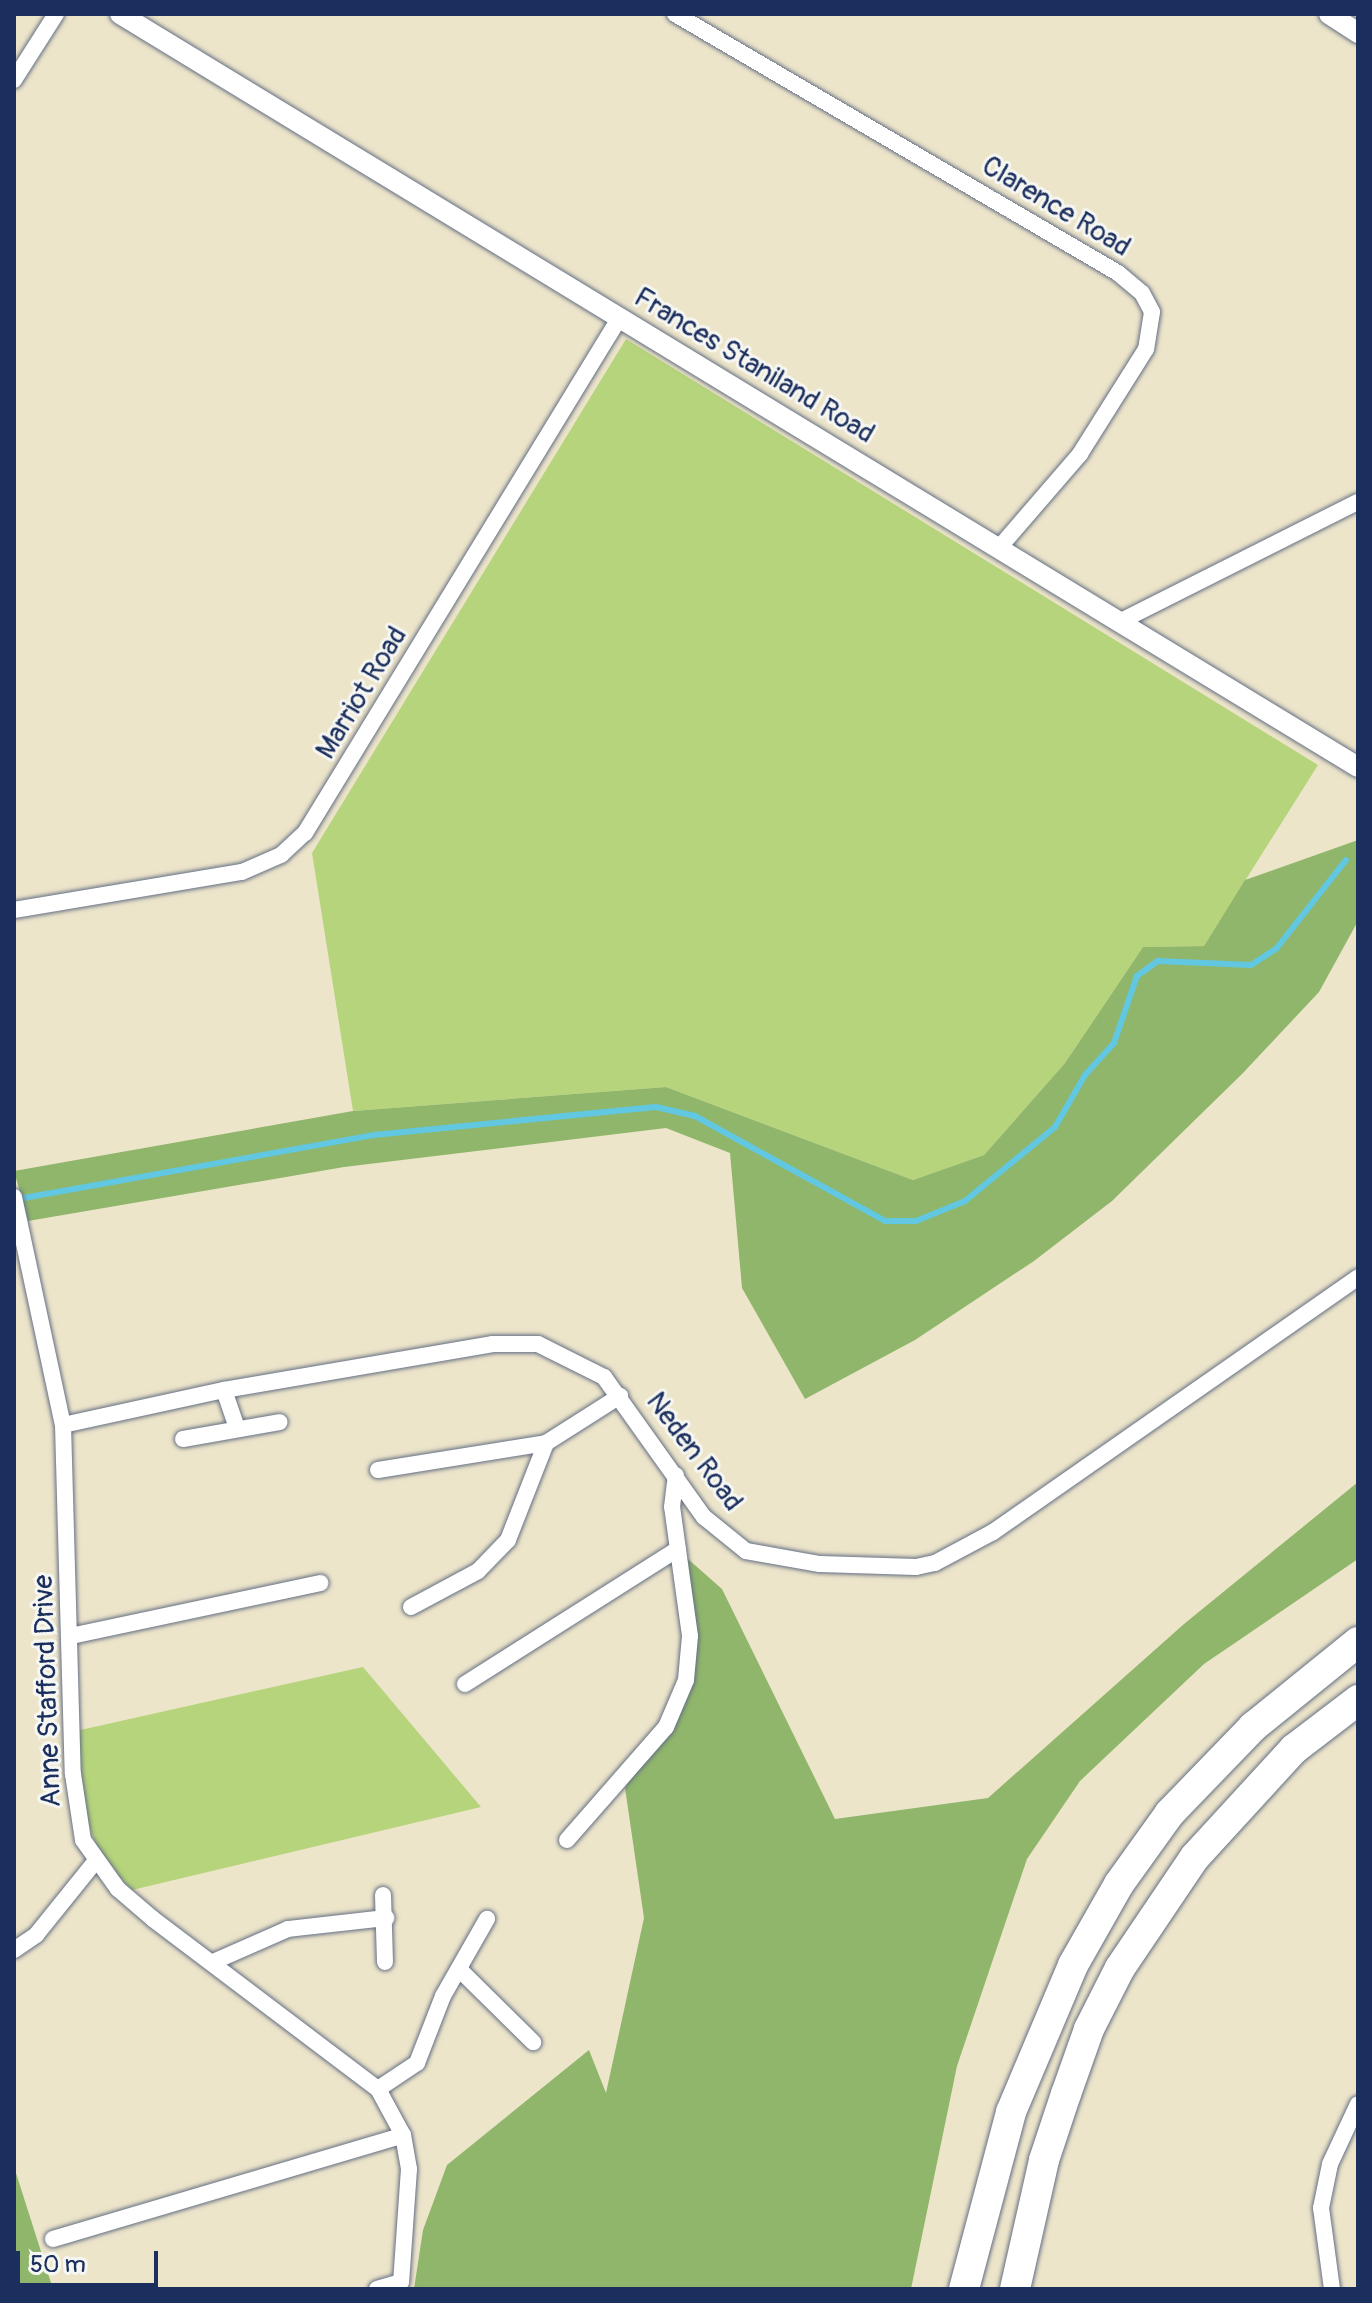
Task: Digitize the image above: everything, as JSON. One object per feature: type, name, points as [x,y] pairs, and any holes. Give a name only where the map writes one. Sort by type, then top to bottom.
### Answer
[{"type":"highway","points":[[964,2289],[1011,2112],[1073,1965],[1119,1884],[1170,1813],[1253,1727],[1358,1642]]},
{"type":"highway","points":[[1015,2289],[1066,2094],[1089,2029],[1120,1968],[1195,1857],[1294,1749],[1358,1700]]},
{"type":"street","points":[[14,80],[56,14]]},
{"type":"street","name":"Frances Staniland Road","points":[[120,14],[1358,767]]},
{"type":"street","name":"Clarence Road","points":[[675,14],[1118,273],[1142,293],[1152,312],[1146,349],[1080,454],[999,548]]},
{"type":"street","points":[[1329,14],[1358,33]]},
{"type":"street","name":"Marriot Road","points":[[14,910],[242,872],[281,855],[305,833],[620,317]]},
{"type":"street","points":[[1119,622],[1358,502]]},
{"type":"street","name":"Anne Stafford Drive","points":[[14,1197],[63,1425],[73,1774],[83,1840],[95,1862],[153,1919],[378,2089],[403,2135],[409,2169],[401,2282],[377,2289]]},
{"type":"street","name":"Neden Road","points":[[63,1425],[224,1390],[520,1341],[584,1363],[620,1396],[704,1517],[746,1551],[890,1569],[935,1563],[993,1532],[1358,1277]]},
{"type":"street","points":[[224,1390],[237,1428]]},
{"type":"street","points":[[378,1470],[546,1443],[620,1396]]},
{"type":"street","points":[[183,1439],[280,1422]]},
{"type":"street","points":[[411,1607],[478,1571],[508,1540],[546,1443]]},
{"type":"street","points":[[567,1840],[641,1758],[677,1708],[691,1656],[672,1507],[676,1475]]},
{"type":"street","points":[[465,1684],[678,1549]]},
{"type":"street","points":[[71,1636],[320,1583]]},
{"type":"street","points":[[14,1950],[36,1935],[95,1862]]},
{"type":"street","points":[[383,1895],[385,1962]]},
{"type":"street","points":[[213,1962],[288,1929],[386,1918]]},
{"type":"street","points":[[378,2089],[417,2063],[443,1996],[487,1919]]},
{"type":"street","points":[[460,1970],[533,2042]]},
{"type":"street","points":[[1332,2289],[1321,2208],[1330,2164],[1358,2104]]},
{"type":"street","points":[[53,2239],[403,2135]]},
{"type":"green space","points":[[626,339],[1318,765],[1204,946],[1143,947],[1065,1063],[984,1155],[913,1180],[666,1087],[353,1111],[312,853]]},
{"type":"green space","points":[[1358,840],[1358,921],[1319,992],[1243,1073],[1112,1201],[1034,1261],[915,1340],[805,1399],[742,1288],[730,1153],[666,1128],[344,1167],[28,1221],[14,1171],[353,1111],[666,1087],[913,1180],[984,1155],[1065,1063],[1143,947],[1204,946],[1245,880]]},
{"type":"green space","points":[[1358,1482],[1358,1559],[1204,1664],[1080,1781],[1027,1859],[957,2066],[911,2289],[414,2289],[423,2230],[447,2165],[589,2050],[606,2093],[644,1918],[625,1788],[670,1717],[682,1671],[680,1552],[722,1589],[835,1819],[988,1798],[1184,1624]]},
{"type":"green space","points":[[363,1667],[481,1807],[132,1890],[102,1859],[81,1806],[76,1731]]},
{"type":"green space","points":[[15,2170],[53,2289],[14,2289]]},
{"type":"waterway","points":[[18,1199],[374,1135],[656,1107],[695,1116],[885,1221],[916,1221],[965,1201],[1055,1127],[1085,1075],[1114,1043],[1137,976],[1158,961],[1251,965],[1276,949],[1346,860]]}]
